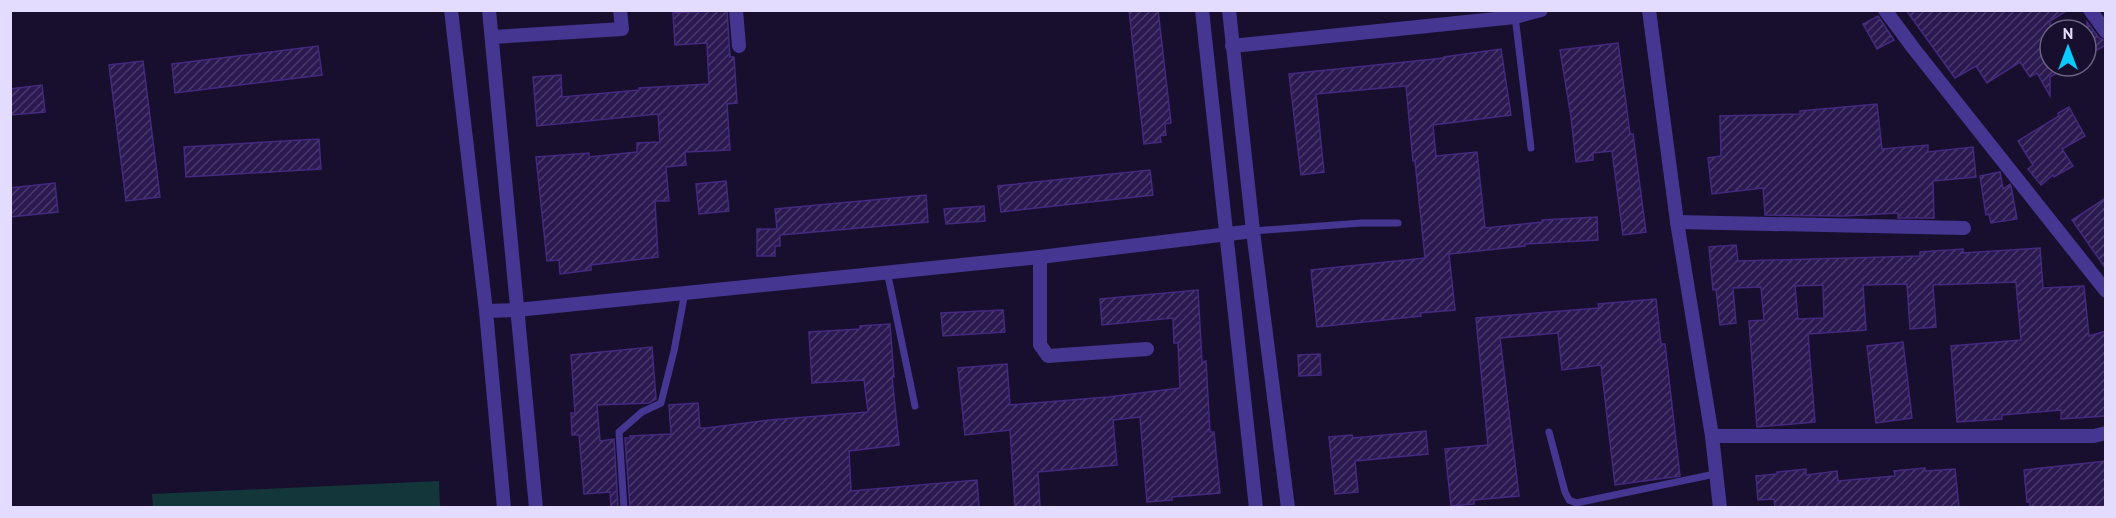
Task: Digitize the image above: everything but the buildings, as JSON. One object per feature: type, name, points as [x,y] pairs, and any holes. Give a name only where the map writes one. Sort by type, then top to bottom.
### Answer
[{"type":"street","points":[[451,10],[486,311],[504,507]]},
{"type":"street","points":[[489,10],[536,507]]},
{"type":"street","points":[[492,37],[622,29],[620,10]]},
{"type":"street","points":[[736,10],[739,46]]},
{"type":"street","points":[[1202,10],[1256,507]]},
{"type":"street","points":[[1229,10],[1253,231],[1288,507]]},
{"type":"street","points":[[1232,46],[1541,10]]},
{"type":"street","points":[[1649,10],[1677,222],[1712,436],[1720,507]]},
{"type":"street","points":[[1886,10],[1914,49],[2106,291]]},
{"type":"street","points":[[2090,10],[2106,32]]},
{"type":"street","points":[[1677,222],[1964,228]]},
{"type":"street","points":[[486,311],[517,310],[1040,257],[1253,231]]},
{"type":"street","points":[[1040,257],[1040,345],[1048,356],[1147,349]]},
{"type":"street","points":[[1712,436],[2094,436],[2106,432]]},
{"type":"lane","points":[[1515,14],[1532,148]]},
{"type":"lane","points":[[1253,231],[1362,223],[1398,223]]},
{"type":"lane","points":[[887,271],[915,406]]},
{"type":"lane","points":[[624,507],[619,432],[642,412],[661,403],[686,292]]},
{"type":"lane","points":[[1549,432],[1565,492],[1569,500],[1576,503],[1715,474]]},
{"type":"green space","points":[[439,481],[440,507],[153,507],[152,494]]}]
